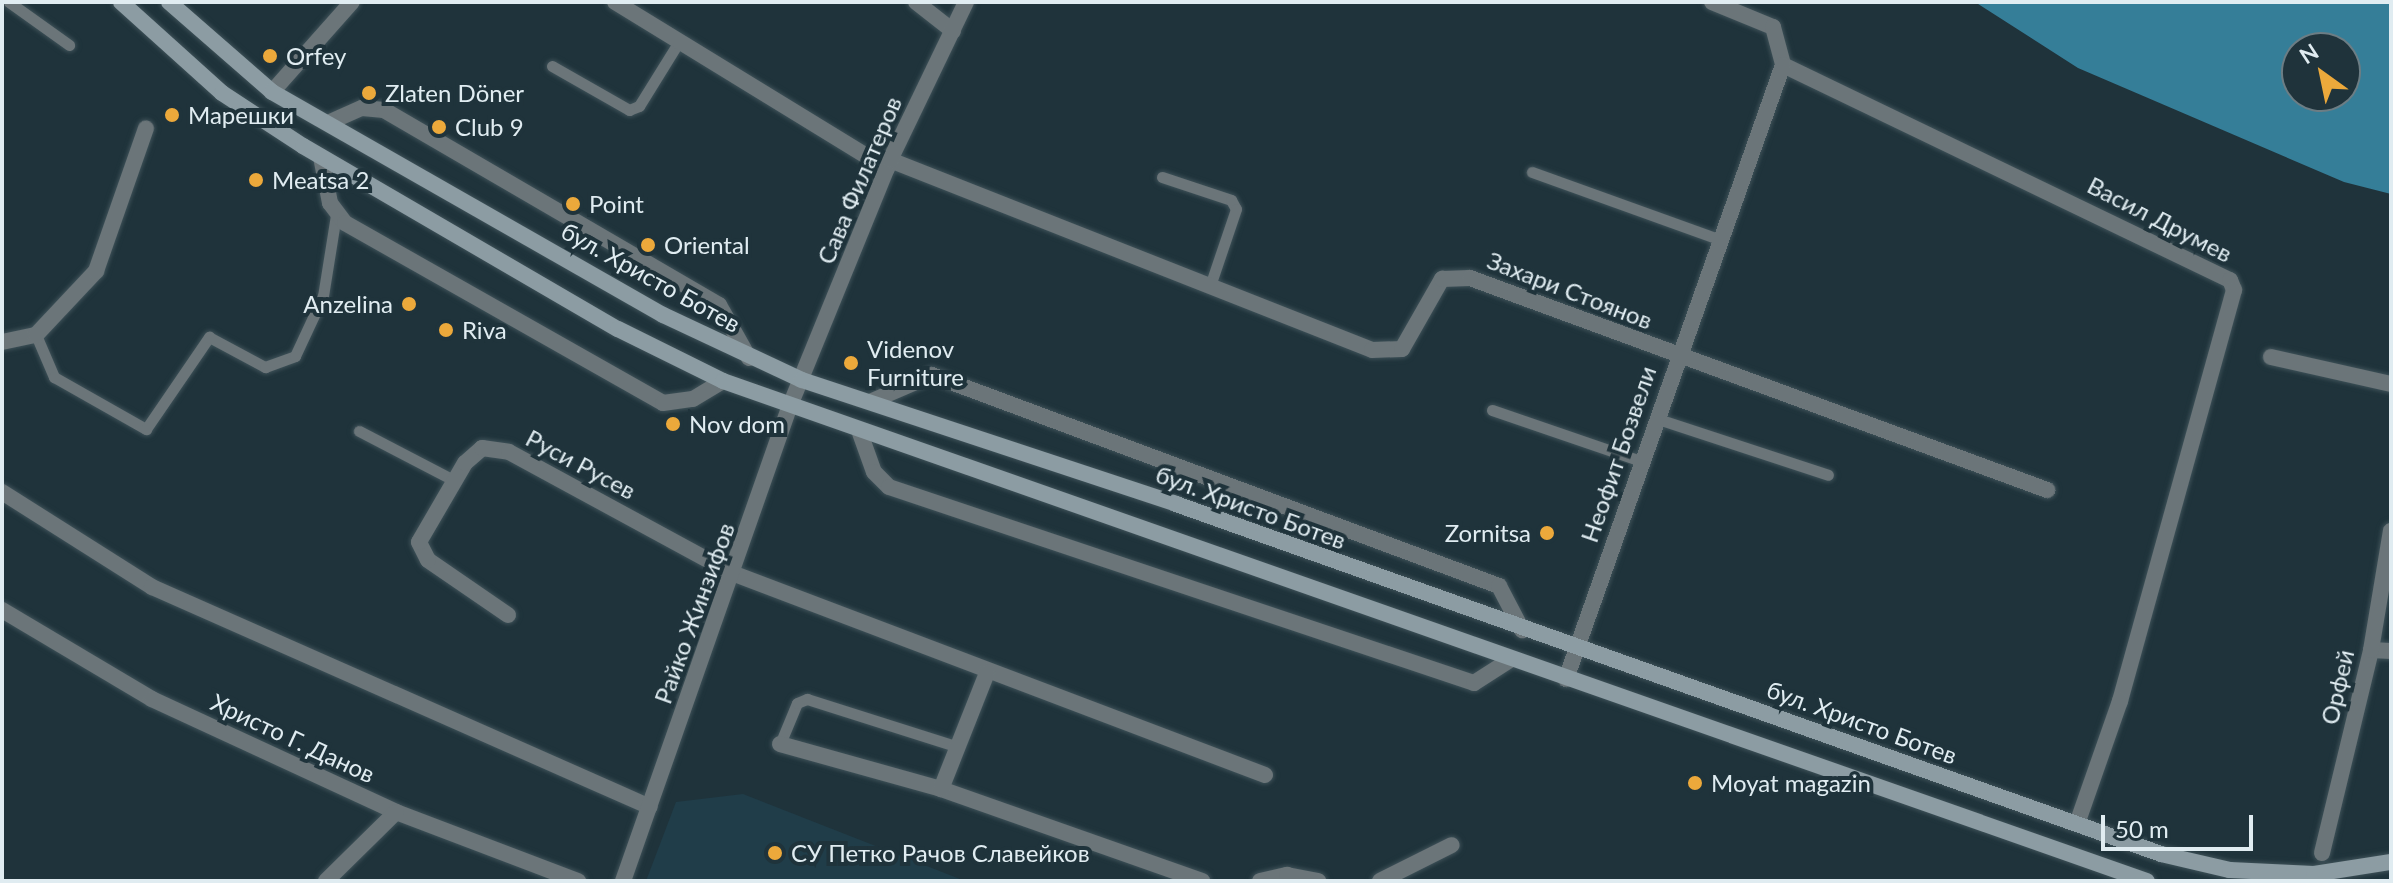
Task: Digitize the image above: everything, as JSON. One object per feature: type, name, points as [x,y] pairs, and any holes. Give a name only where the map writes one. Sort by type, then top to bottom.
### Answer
[{"type":"main road","points":[[121,2],[222,93],[321,157],[723,381],[860,433],[2147,881]]},
{"type":"main road","name":"бул. Христо Ботев","points":[[169,2],[272,92],[749,358],[802,380],[872,401],[2077,824],[2230,870],[2314,874],[2391,862]]},
{"type":"street","points":[[272,92],[352,2]]},
{"type":"street","name":"Захари Стоянов","points":[[615,2],[678,43],[888,164],[1389,353],[1411,341],[1434,289],[1455,275],[2047,490]]},
{"type":"street","points":[[916,2],[953,31]]},
{"type":"street","name":"Сава Филатеров","points":[[802,380],[888,164],[966,2]]},
{"type":"street","points":[[1712,2],[1773,27],[1783,65]]},
{"type":"street","name":"Неофит Бозвели","points":[[1566,679],[1655,418],[1783,65]]},
{"type":"street","name":"Васил Друмев","points":[[1783,65],[2215,270],[2234,290],[2120,701],[2077,824]]},
{"type":"street","points":[[330,122],[362,108],[384,110],[719,305],[749,358]]},
{"type":"street","points":[[2,342],[36,335],[96,271],[146,128]]},
{"type":"street","points":[[321,157],[336,215],[663,403],[693,399],[723,381]]},
{"type":"street","points":[[2271,357],[2391,384]]},
{"type":"street","points":[[872,401],[932,375],[1499,586],[1522,630]]},
{"type":"street","name":"Райко Жинзифов","points":[[623,881],[789,408],[802,380]]},
{"type":"street","points":[[860,433],[874,472],[889,487],[1474,683],[1510,660]]},
{"type":"street","name":"Руси Русев","points":[[508,615],[422,552],[425,524],[453,480],[482,448],[509,452],[732,573]]},
{"type":"street","points":[[2,492],[152,587],[650,807]]},
{"type":"street","name":"Орфей","points":[[2322,853],[2371,650],[2391,531]]},
{"type":"street","points":[[732,573],[987,673],[1265,775]]},
{"type":"street","name":"Христо Г. Данов","points":[[2,610],[152,699],[396,812],[578,881]]},
{"type":"street","points":[[2371,650],[2391,651]]},
{"type":"street","points":[[941,789],[987,673]]},
{"type":"street","points":[[780,744],[941,789],[1202,881]]},
{"type":"street","points":[[326,881],[396,812]]},
{"type":"street","points":[[1380,881],[1452,845]]},
{"type":"street","points":[[1260,881],[1287,875],[1318,881]]},
{"type":"lane","points":[[9,2],[69,45]]},
{"type":"lane","points":[[552,66],[629,110],[639,106],[678,43]]},
{"type":"lane","points":[[1532,172],[1721,240]]},
{"type":"lane","points":[[1162,177],[1231,200],[1236,209],[1210,286]]},
{"type":"lane","points":[[36,335],[54,377],[146,429],[209,337],[265,367],[295,356],[323,296],[336,215]]},
{"type":"lane","points":[[1492,410],[1641,461]]},
{"type":"lane","points":[[1655,418],[1828,475]]},
{"type":"lane","points":[[359,431],[453,480]]},
{"type":"lane","points":[[780,744],[797,703],[807,699],[958,747]]},
{"type":"shaded area","name":"СУ Петко Рачов Славейков","points":[[743,794],[965,881],[646,881],[676,802]]},
{"type":"water","points":[[1975,2],[2391,2],[2391,194],[2344,182],[2078,68]]},
{"type":"place","name":"Orfey","points":[[270,56]]},
{"type":"place","name":"Zlaten Döner","points":[[369,93]]},
{"type":"place","name":"Марешки","points":[[172,115]]},
{"type":"place","name":"Club 9","points":[[439,127]]},
{"type":"place","name":"Meatsa 2","points":[[256,180]]},
{"type":"place","name":"Point","points":[[573,204]]},
{"type":"place","name":"Oriental","points":[[648,245]]},
{"type":"place","name":"Anzelina","points":[[409,304]]},
{"type":"place","name":"Riva","points":[[446,330]]},
{"type":"place","name":"Videnov Furniture","points":[[851,363]]},
{"type":"place","name":"Nov dom","points":[[673,424]]},
{"type":"place","name":"Zornitsa","points":[[1547,533]]},
{"type":"place","name":"Moyat magazin","points":[[1695,783]]},
{"type":"place","name":"СУ Петко Рачов Славейков","points":[[775,853]]}]
